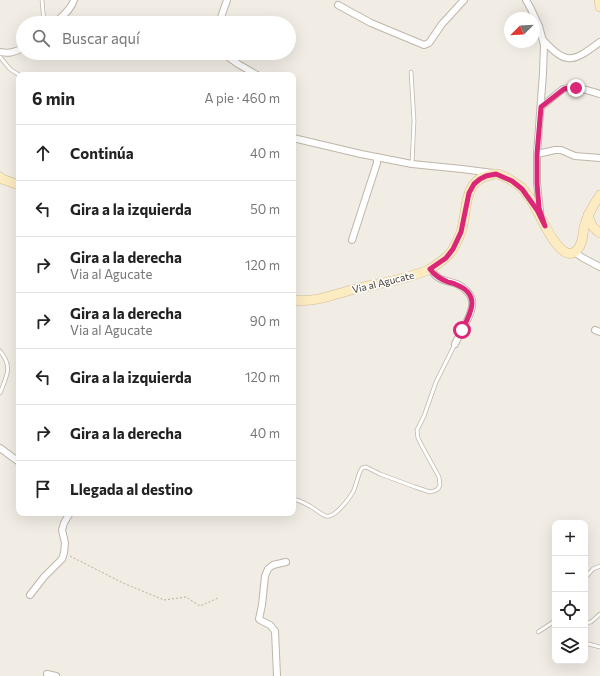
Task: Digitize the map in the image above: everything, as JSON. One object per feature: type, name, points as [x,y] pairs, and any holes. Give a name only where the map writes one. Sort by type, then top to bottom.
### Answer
[{"type":"street","points":[[63,16],[67,12],[74,0]]},
{"type":"street","points":[[221,16],[227,0]]},
{"type":"street","points":[[338,5],[371,23],[424,45],[429,43],[442,24],[464,0]]},
{"type":"street","points":[[526,0],[539,26],[543,40],[544,56],[537,154],[537,183],[539,208],[545,226]]},
{"type":"street","points":[[599,0],[600,7]]},
{"type":"street","points":[[543,40],[556,53],[563,57],[569,58],[575,58],[584,54],[600,42]]},
{"type":"street","points":[[0,52],[16,52]]},
{"type":"street","points":[[233,60],[252,72]]},
{"type":"street","points":[[541,107],[564,89],[568,88],[576,88],[600,94]]},
{"type":"street","points":[[296,139],[412,164],[496,174],[512,181],[522,189],[537,210],[552,237],[560,247],[569,254],[578,249],[581,244],[584,225],[600,195]]},
{"type":"street","points":[[537,154],[561,150],[576,156],[600,158]]},
{"type":"street","points":[[352,240],[377,163],[377,157]]},
{"type":"street","name":"Via al Agucate","points":[[296,300],[316,300],[393,281],[430,269],[446,258],[453,249],[461,232],[469,193],[474,184],[486,176],[496,174]]},
{"type":"street","points":[[0,177],[16,184]]},
{"type":"street","points":[[588,215],[590,222],[600,233]]},
{"type":"street","points":[[574,252],[600,267]]},
{"type":"street","points":[[430,269],[440,279],[465,289],[471,299],[473,305],[470,315],[456,344]]},
{"type":"street","points":[[0,448],[16,460]]},
{"type":"street","points":[[30,595],[44,577],[62,559],[65,543],[62,530],[68,516]]},
{"type":"street","points":[[277,676],[275,631],[270,625],[259,619],[265,576],[268,569],[273,565],[286,562]]},
{"type":"street","points":[[47,674],[56,676]]},
{"type":"lane","points":[[42,0],[43,16]]},
{"type":"lane","points":[[0,57],[10,69],[16,73]]},
{"type":"lane","points":[[411,72],[414,120],[412,164]]},
{"type":"lane","points":[[296,500],[324,516],[332,516],[353,491],[359,473],[362,468],[366,467],[380,474],[430,492],[438,489],[440,485],[439,476],[418,438],[417,430],[424,416],[436,382],[456,344]]},
{"type":"lane","points":[[0,351],[5,357],[8,366],[7,375],[0,392]]},
{"type":"lane","points":[[588,575],[593,569],[600,566]]},
{"type":"lane","points":[[588,623],[592,622],[600,614]]},
{"type":"lane","points":[[538,632],[552,623]]},
{"type":"lane","points":[[588,643],[600,647]]},
{"type":"path","points":[[64,553],[123,583],[164,600],[186,597],[200,606],[218,598]]},
{"type":"route","points":[[462,330],[470,315],[473,305],[469,294],[465,289],[440,279],[430,269],[446,258],[453,249],[461,232],[469,193],[474,184],[486,176],[496,174],[503,176],[522,189],[537,210],[545,226],[539,208],[537,183],[537,154],[541,107],[564,89],[576,88]]}]
